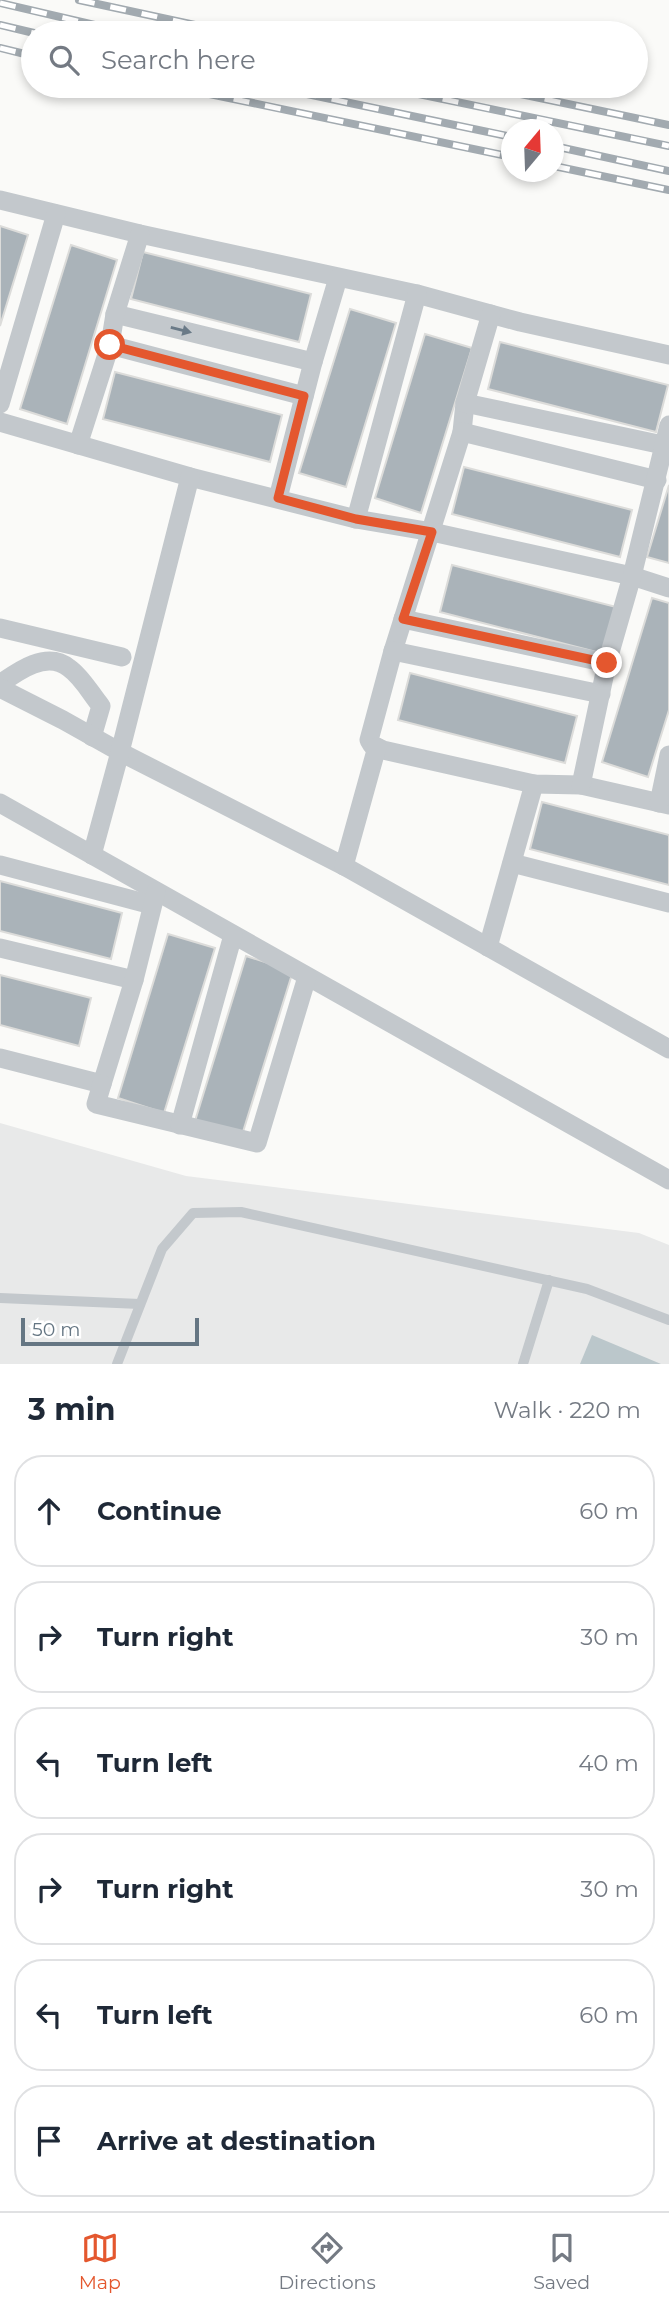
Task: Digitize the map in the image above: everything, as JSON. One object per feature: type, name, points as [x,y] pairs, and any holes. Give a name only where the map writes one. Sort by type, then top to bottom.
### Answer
[{"type":"street","points":[[0,200],[669,355]]},
{"type":"street","points":[[0,404],[55,214]]},
{"type":"street","points":[[78,445],[110,345],[115,314],[140,234]]},
{"type":"street","points":[[278,498],[338,278]]},
{"type":"street","points":[[356,519],[416,295]]},
{"type":"street","points":[[115,314],[313,362]]},
{"type":"street","points":[[491,314],[465,403],[462,432],[393,651],[369,740],[377,747],[534,783],[580,785],[664,804],[669,755]]},
{"type":"street","points":[[110,345],[304,396]]},
{"type":"street","points":[[465,403],[663,445]]},
{"type":"street","points":[[0,422],[190,477],[356,519],[432,532],[632,576],[669,588]]},
{"type":"street","points":[[580,785],[607,663],[632,576],[669,425]]},
{"type":"street","points":[[462,432],[657,480]]},
{"type":"street","points":[[92,855],[190,477]]},
{"type":"street","points":[[403,619],[607,663]]},
{"type":"street","points":[[0,628],[122,657]]},
{"type":"street","points":[[393,651],[601,694]]},
{"type":"street","points":[[92,737],[101,706],[69,667],[52,660],[25,667],[0,686],[63,720],[92,737],[120,752],[344,866],[669,1049]]},
{"type":"street","points":[[344,866],[377,747]]},
{"type":"street","points":[[488,947],[534,783]]},
{"type":"street","points":[[0,803],[92,855],[154,898],[233,935],[669,1180]]},
{"type":"street","points":[[512,863],[669,903]]},
{"type":"street","points":[[0,865],[154,898]]},
{"type":"street","points":[[154,898],[134,980],[96,1104],[257,1143],[307,977]]},
{"type":"street","points":[[180,1125],[233,935]]},
{"type":"street","points":[[0,948],[134,980]]},
{"type":"street","points":[[0,1058],[102,1084]]},
{"type":"lane","points":[[117,1364],[162,1249],[193,1213],[241,1212],[549,1280],[587,1289],[669,1320]]},
{"type":"lane","points":[[523,1364],[549,1280]]},
{"type":"lane","points":[[0,1298],[140,1304]]},
{"type":"shaded area","points":[[0,1123],[186,1176],[639,1233],[669,1245],[669,1364],[0,1364]]},
{"type":"shaded area","points":[[592,1335],[661,1364],[580,1364]]},
{"type":"building","points":[[0,226],[28,235],[0,326]]},
{"type":"building","points":[[71,245],[117,260],[67,424],[20,409]]},
{"type":"building","points":[[143,252],[311,294],[299,342],[131,299]]},
{"type":"building","points":[[350,309],[396,323],[346,487],[299,473]]},
{"type":"building","points":[[425,334],[472,348],[421,513],[375,498]]},
{"type":"building","points":[[500,342],[668,385],[656,432],[488,389]]},
{"type":"building","points":[[115,372],[282,415],[270,462],[103,419]]},
{"type":"building","points":[[464,467],[632,510],[620,557],[452,514]]},
{"type":"building","points":[[669,485],[669,563],[647,557]]},
{"type":"building","points":[[452,565],[620,608],[608,655],[440,612]]},
{"type":"building","points":[[652,598],[669,603],[669,710],[648,777],[602,762]]},
{"type":"building","points":[[410,673],[577,716],[565,763],[398,720]]},
{"type":"building","points":[[542,802],[669,835],[669,885],[530,849]]},
{"type":"building","points":[[0,881],[122,913],[111,959],[0,931]]},
{"type":"building","points":[[168,934],[215,948],[164,1113],[118,1098]]},
{"type":"building","points":[[246,956],[293,971],[242,1135],[195,1121]]},
{"type":"building","points":[[0,975],[91,998],[79,1046],[0,1025]]},
{"type":"railway","points":[[79,0],[176,21]]},
{"type":"railway","points":[[0,3],[77,21]]},
{"type":"railway","points":[[0,25],[21,30]]},
{"type":"railway","points":[[0,48],[21,53]]},
{"type":"railway","points":[[229,98],[501,155]]},
{"type":"railway","points":[[326,98],[501,135]]},
{"type":"railway","points":[[438,98],[669,146]]},
{"type":"railway","points":[[540,98],[669,125]]},
{"type":"railway","points":[[564,148],[669,171]]},
{"type":"railway","points":[[564,168],[669,190]]},
{"type":"route","points":[[110,345],[304,396],[278,498],[356,519],[432,532],[403,619],[607,663]]}]
